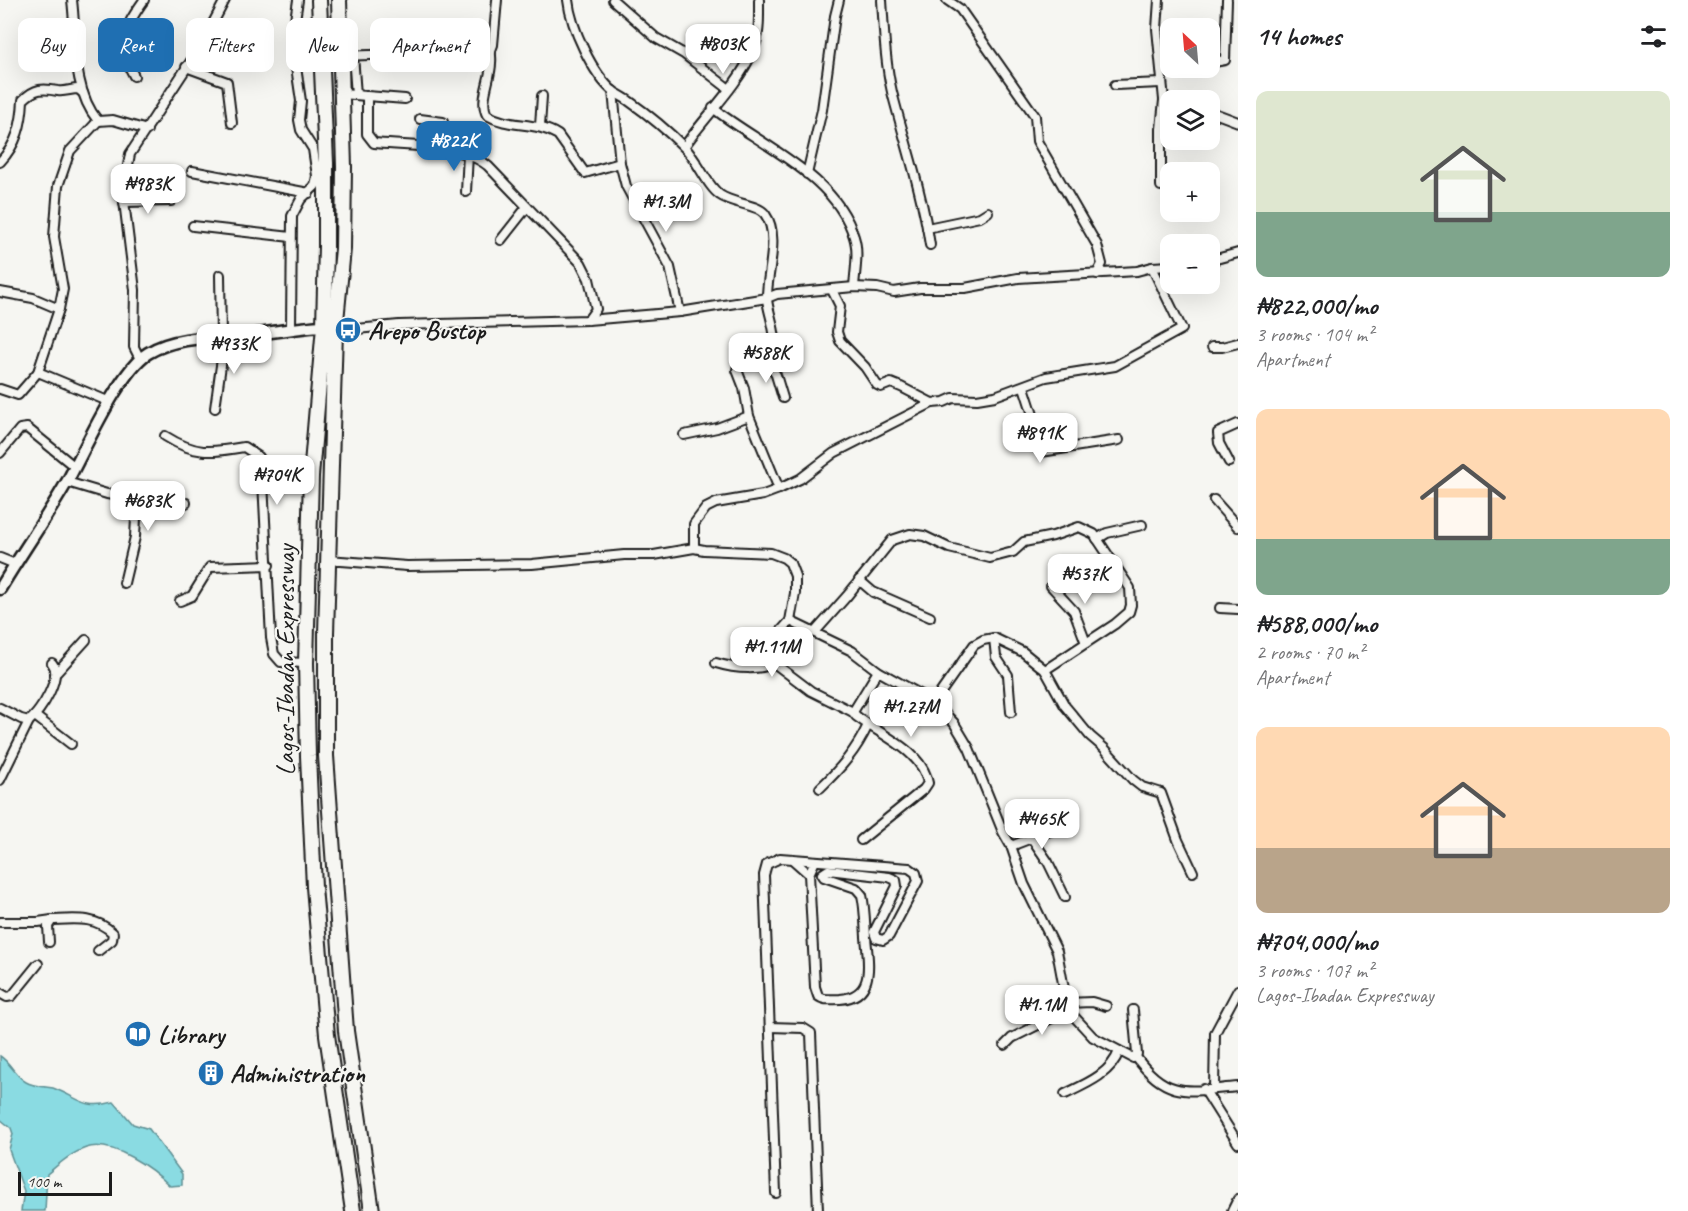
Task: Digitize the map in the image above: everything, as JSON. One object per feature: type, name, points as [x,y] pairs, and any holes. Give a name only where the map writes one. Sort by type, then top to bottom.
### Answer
[{"type":"highway","name":"Lagos-Ibadan Expressway","points":[[319,0],[326,163],[329,329],[326,756],[346,1030],[372,1211]]},
{"type":"highway","name":"Lagos-Ibadan Expressway","points":[[339,0],[341,18]]},
{"type":"highway","name":"Lagos-Ibadan Expressway","points":[[347,72],[349,94],[343,249],[329,329],[311,476],[306,663],[314,887],[327,1035],[353,1211]]},
{"type":"street","points":[[72,0],[75,54],[83,93],[98,121]]},
{"type":"street","points":[[134,76],[122,47],[125,33],[144,0]]},
{"type":"street","points":[[216,18],[225,0]]},
{"type":"street","points":[[291,328],[291,237],[295,207],[315,186],[316,162],[313,149],[301,130],[299,120],[301,101],[291,40],[298,0]]},
{"type":"street","points":[[497,0],[493,45],[490,51],[492,61],[485,103],[487,115],[496,121],[540,126],[558,135],[585,173],[620,163]]},
{"type":"street","points":[[568,0],[570,17],[576,34],[598,72],[613,91],[628,100],[684,147],[696,160],[718,194],[730,201],[760,209],[769,221],[773,253],[767,298],[775,344],[772,355],[766,359],[740,357],[737,370],[744,388],[749,416],[779,489]]},
{"type":"street","points":[[613,0],[656,39],[684,54],[729,89]]},
{"type":"street","points":[[684,147],[729,89],[753,51],[757,34],[759,0]]},
{"type":"street","points":[[807,174],[822,110],[839,0]]},
{"type":"street","points":[[882,0],[891,90],[919,186],[930,245]]},
{"type":"street","points":[[947,0],[960,9],[1035,116],[1037,141],[1097,245],[1102,264],[1097,274]]},
{"type":"street","points":[[1159,0],[1157,29],[1163,90]]},
{"type":"street","points":[[1220,61],[1225,60],[1227,0]]},
{"type":"street","points":[[140,359],[134,347],[135,290],[123,193],[130,154],[186,67]]},
{"type":"street","points":[[200,72],[227,82],[232,123]]},
{"type":"street","points":[[1115,86],[1161,83]]},
{"type":"street","points":[[0,162],[15,140],[22,118],[23,100],[28,95],[39,89],[47,88],[60,91],[78,89],[83,93]]},
{"type":"street","points":[[613,91],[620,163],[631,198],[670,267],[680,312]]},
{"type":"street","points":[[349,94],[405,99]]},
{"type":"street","points":[[540,126],[542,96]]},
{"type":"street","points":[[367,97],[367,134],[374,143],[468,154],[479,158],[488,166],[581,264],[589,279],[596,309],[588,320]]},
{"type":"street","points":[[713,108],[746,133],[777,149],[807,174],[839,207],[850,225],[857,248],[854,287]]},
{"type":"street","points":[[1220,115],[1238,122]]},
{"type":"street","points":[[420,119],[443,122],[439,149]]},
{"type":"street","points":[[0,389],[18,395],[38,372],[59,309],[63,289],[54,237],[58,186],[70,151],[98,121],[112,120],[147,130]]},
{"type":"street","points":[[466,192],[468,154]]},
{"type":"street","points":[[192,171],[309,193]]},
{"type":"street","points":[[124,202],[171,201]]},
{"type":"street","points":[[501,240],[527,207]]},
{"type":"street","points":[[927,228],[980,217],[988,212]]},
{"type":"street","points":[[193,226],[291,237]]},
{"type":"street","points":[[1220,258],[1238,253]]},
{"type":"street","points":[[694,548],[694,524],[706,508],[716,503],[753,498],[779,489],[800,479],[834,453],[932,403],[944,402],[953,398],[977,399],[995,396],[1046,377],[1115,366],[1182,329],[1152,267]]},
{"type":"street","points":[[0,589],[67,482],[110,402],[140,359],[162,346],[291,328],[329,329],[410,324],[588,320],[680,312],[767,298],[777,294],[854,287],[894,292],[920,288],[965,288],[1018,279],[1137,271],[1160,267]]},
{"type":"street","points":[[214,408],[223,337],[220,274]]},
{"type":"street","points":[[832,290],[840,306],[837,332],[840,341],[877,385],[881,387],[891,384],[901,387],[932,403]]},
{"type":"street","points":[[0,292],[33,298],[59,309]]},
{"type":"street","points":[[1212,347],[1238,343]]},
{"type":"street","points":[[766,359],[777,375],[783,398]]},
{"type":"street","points":[[38,372],[110,402]]},
{"type":"street","points":[[1024,387],[1036,424],[1038,448],[1041,452],[1119,440]]},
{"type":"street","points":[[684,435],[717,428],[749,416]]},
{"type":"street","points":[[1229,462],[1217,437],[1218,433],[1238,424]]},
{"type":"street","points":[[0,453],[20,429],[27,428],[75,467]]},
{"type":"street","points":[[165,436],[187,449],[209,453],[244,447],[259,457],[262,462],[271,638],[274,654],[281,662],[306,663]]},
{"type":"street","points":[[67,482],[107,495],[186,503]]},
{"type":"street","points":[[124,583],[135,537],[137,499]]},
{"type":"street","points":[[1214,500],[1238,527]]},
{"type":"street","points":[[1097,539],[1107,533],[1142,525]]},
{"type":"street","points":[[815,632],[891,540],[910,534],[935,539],[949,548],[990,558],[1012,552],[1024,542],[1053,536],[1079,527],[1091,531],[1130,588],[1131,605],[1129,612],[1115,624],[1045,670]]},
{"type":"street","points":[[328,560],[407,566],[532,564],[624,555],[654,555],[694,548],[771,553],[784,558],[790,564],[795,576],[795,593],[790,621],[781,632],[778,659],[774,663],[750,667],[716,663]]},
{"type":"street","points":[[0,558],[15,564]]},
{"type":"street","points":[[180,601],[192,596],[210,567],[269,565]]},
{"type":"street","points":[[859,580],[873,592],[930,617]]},
{"type":"street","points":[[1051,586],[1074,611],[1086,643]]},
{"type":"street","points":[[1220,608],[1238,609]]},
{"type":"street","points":[[790,621],[852,651],[878,671],[934,702],[954,723],[969,748],[1003,832],[1011,846],[1024,884],[1057,951],[1067,1007],[1093,1037],[1132,1058],[1136,1057]]},
{"type":"street","points":[[934,702],[974,645],[994,638],[1023,651],[1045,670],[1065,706],[1090,736],[1138,785],[1161,793],[1178,840],[1193,872]]},
{"type":"street","points":[[994,638],[996,657],[1008,675],[1011,712]]},
{"type":"street","points":[[0,780],[32,719],[56,680],[57,672],[86,640]]},
{"type":"street","points":[[52,663],[57,672]]},
{"type":"street","points":[[774,663],[811,691],[853,712],[909,753],[923,768],[928,783],[924,789],[861,840]]},
{"type":"street","points":[[853,712],[878,671]]},
{"type":"street","points":[[0,708],[21,720],[32,719],[71,744]]},
{"type":"street","points":[[820,788],[843,766],[859,745],[868,725]]},
{"type":"street","points":[[1011,846],[1033,840],[1063,826]]},
{"type":"street","points":[[1033,840],[1048,862],[1065,897]]},
{"type":"street","points":[[776,1194],[764,875],[767,864],[780,858],[909,868],[918,877],[915,889],[889,936],[883,940],[876,938],[875,929],[897,886],[896,880],[890,877],[828,870],[822,874],[824,877],[856,888],[863,899],[868,976],[864,986],[854,997],[825,1000],[820,999],[816,992],[809,874],[815,861]]},
{"type":"street","points":[[792,859],[809,874]]},
{"type":"street","points":[[0,922],[87,918],[105,926],[113,933],[112,940],[98,951]]},
{"type":"street","points":[[49,942],[48,926],[52,920]]},
{"type":"street","points":[[0,993],[7,998],[12,996],[38,964]]},
{"type":"street","points":[[1214,1089],[1215,1033],[1238,990]]},
{"type":"street","points":[[1005,1045],[1012,1038],[1067,1007],[1092,1002],[1106,1006]]},
{"type":"street","points":[[1133,1010],[1136,1057],[1147,1071],[1166,1086],[1178,1090],[1238,1087]]},
{"type":"street","points":[[770,1028],[803,1028],[811,1033],[818,1211]]},
{"type":"street","points":[[1065,1094],[1112,1066],[1119,1051]]},
{"type":"street","points":[[1204,1089],[1238,1143]]},
{"type":"street","points":[[1232,1211],[1238,1199]]},
{"type":"water","points":[[0,1056],[29,1084],[53,1088],[88,1104],[114,1102],[133,1124],[149,1129],[182,1174],[182,1185],[170,1186],[131,1157],[96,1146],[70,1156],[47,1174],[45,1211],[21,1211],[24,1191],[9,1150],[13,1134],[11,1128],[0,1119]]},
{"type":"place","name":"Arepo Bustop","points":[[348,330]]},
{"type":"place","name":"Library","points":[[138,1034]]},
{"type":"place","name":"Administration","points":[[211,1073]]}]
